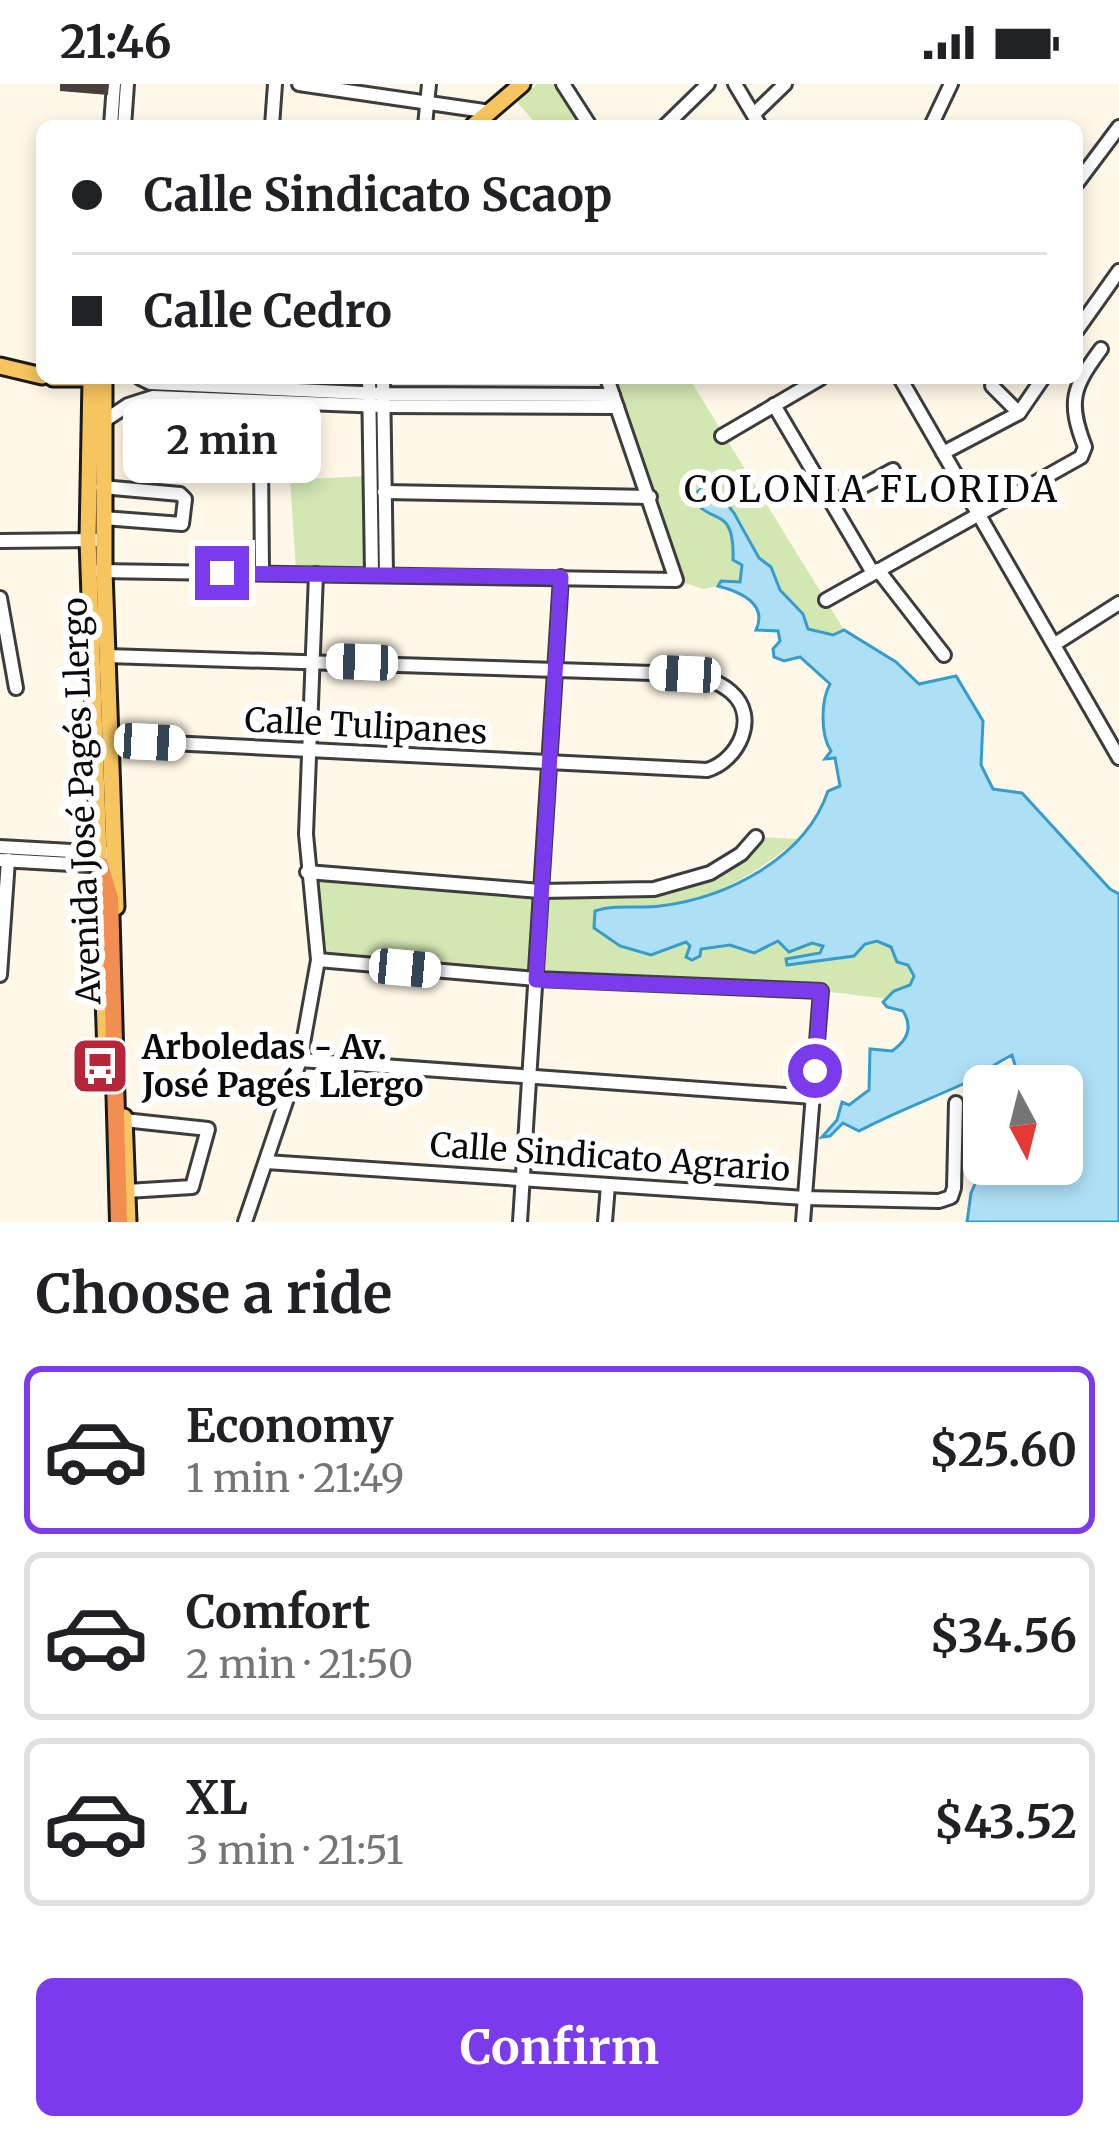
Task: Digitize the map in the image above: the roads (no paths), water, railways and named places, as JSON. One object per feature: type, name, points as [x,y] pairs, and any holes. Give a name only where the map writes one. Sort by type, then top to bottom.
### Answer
[{"type":"highway","points":[[107,859],[120,1222]]},
{"type":"main road","points":[[481,120],[522,84]]},
{"type":"main road","points":[[0,366],[36,375]]},
{"type":"main road","name":"Avenida José Pagés Llergo","points":[[92,384],[103,518],[96,540]]},
{"type":"main road","name":"Avenida José Pagés Llergo","points":[[103,384],[95,426],[96,540],[120,1222]]},
{"type":"main road","name":"Avenida José Pagés Llergo","points":[[97,571],[107,656],[107,859],[127,1191],[120,1222]]},
{"type":"street","points":[[111,120],[114,84]]},
{"type":"street","points":[[124,120],[127,84]]},
{"type":"street","points":[[272,120],[275,84]]},
{"type":"street","points":[[299,84],[491,112]]},
{"type":"street","points":[[426,120],[429,84]]},
{"type":"street","points":[[563,84],[586,120]]},
{"type":"street","points":[[671,120],[708,84]]},
{"type":"street","points":[[735,84],[757,120],[785,84]]},
{"type":"street","points":[[934,120],[951,84]]},
{"type":"street","points":[[1083,176],[1119,127]]},
{"type":"street","points":[[1083,322],[1119,271]]},
{"type":"street","points":[[1083,376],[1101,349]]},
{"type":"street","points":[[162,384],[376,400]]},
{"type":"street","points":[[371,384],[384,493],[379,573]]},
{"type":"street","points":[[379,573],[376,400],[381,384]]},
{"type":"street","points":[[498,384],[498,399]]},
{"type":"street","points":[[97,571],[676,580],[609,384]]},
{"type":"street","points":[[722,436],[811,384]]},
{"type":"street","points":[[903,384],[1119,758]]},
{"type":"street","points":[[943,453],[1019,413],[1039,384]]},
{"type":"street","points":[[826,600],[1085,452],[1075,418],[1078,384]]},
{"type":"street","points":[[992,386],[1019,413]]},
{"type":"street","points":[[95,426],[128,405],[153,398],[615,401]]},
{"type":"street","points":[[774,406],[876,572],[944,655]]},
{"type":"street","points":[[261,458],[262,573]]},
{"type":"street","points":[[832,503],[893,470]]},
{"type":"street","points":[[102,487],[180,494],[185,500],[182,524],[103,518]]},
{"type":"street","points":[[384,493],[650,497]]},
{"type":"street","points":[[0,541],[96,540]]},
{"type":"street","points":[[245,1222],[300,1060],[318,960],[308,872],[316,574]]},
{"type":"street","points":[[520,1222],[561,577]]},
{"type":"street","points":[[0,598],[16,688]]},
{"type":"street","points":[[1055,644],[1119,603]]},
{"type":"street","points":[[107,656],[554,668]]},
{"type":"street","name":"Calle Tulipanes","points":[[110,740],[707,770],[731,757],[743,731],[736,696],[706,679],[554,668]]},
{"type":"street","points":[[308,872],[540,891],[638,891],[677,885],[722,866],[756,837]]},
{"type":"street","points":[[0,975],[3,856],[107,859]]},
{"type":"street","points":[[318,960],[536,980],[821,991],[803,1222]]},
{"type":"street","points":[[300,1060],[813,1097]]},
{"type":"street","name":"Calle Sindicato Agrario","points":[[266,1162],[805,1198],[934,1201],[951,1197],[956,1180],[956,1103]]},
{"type":"street","points":[[124,1120],[208,1129],[192,1187],[127,1191]]},
{"type":"street","points":[[605,1222],[608,1185]]},
{"type":"water","points":[[701,489],[724,500],[759,558],[771,567],[780,590],[803,614],[808,629],[833,635],[844,630],[896,662],[919,684],[956,676],[983,721],[981,765],[993,789],[1022,793],[1119,894],[1119,1222],[967,1222],[975,1185],[1083,1185],[1083,1065],[1015,1065],[1012,1055],[995,1065],[963,1065],[963,1084],[859,1131],[843,1123],[830,1136],[822,1137],[837,1120],[842,1102],[849,1105],[869,1090],[870,1049],[892,1051],[907,1033],[903,1011],[883,1002],[910,985],[914,976],[908,965],[897,962],[891,947],[877,941],[865,944],[854,956],[787,965],[786,959],[820,953],[823,946],[812,943],[789,952],[778,941],[754,953],[730,945],[701,949],[700,956],[692,960],[686,957],[690,946],[686,942],[651,955],[620,946],[594,928],[595,911],[685,902],[760,871],[801,837],[828,791],[840,786],[835,758],[825,759],[831,751],[823,717],[830,684],[800,657],[784,661],[774,657],[778,631],[756,630],[755,606],[718,586],[721,581],[740,582],[742,565],[733,560],[733,542],[725,523],[692,496]]},
{"type":"place","name":"Arboledas - Av. José Pagés Llergo","points":[[100,1066]]},
{"type":"district","name":"COLONIA FLORIDA","points":[[872,489]]}]
